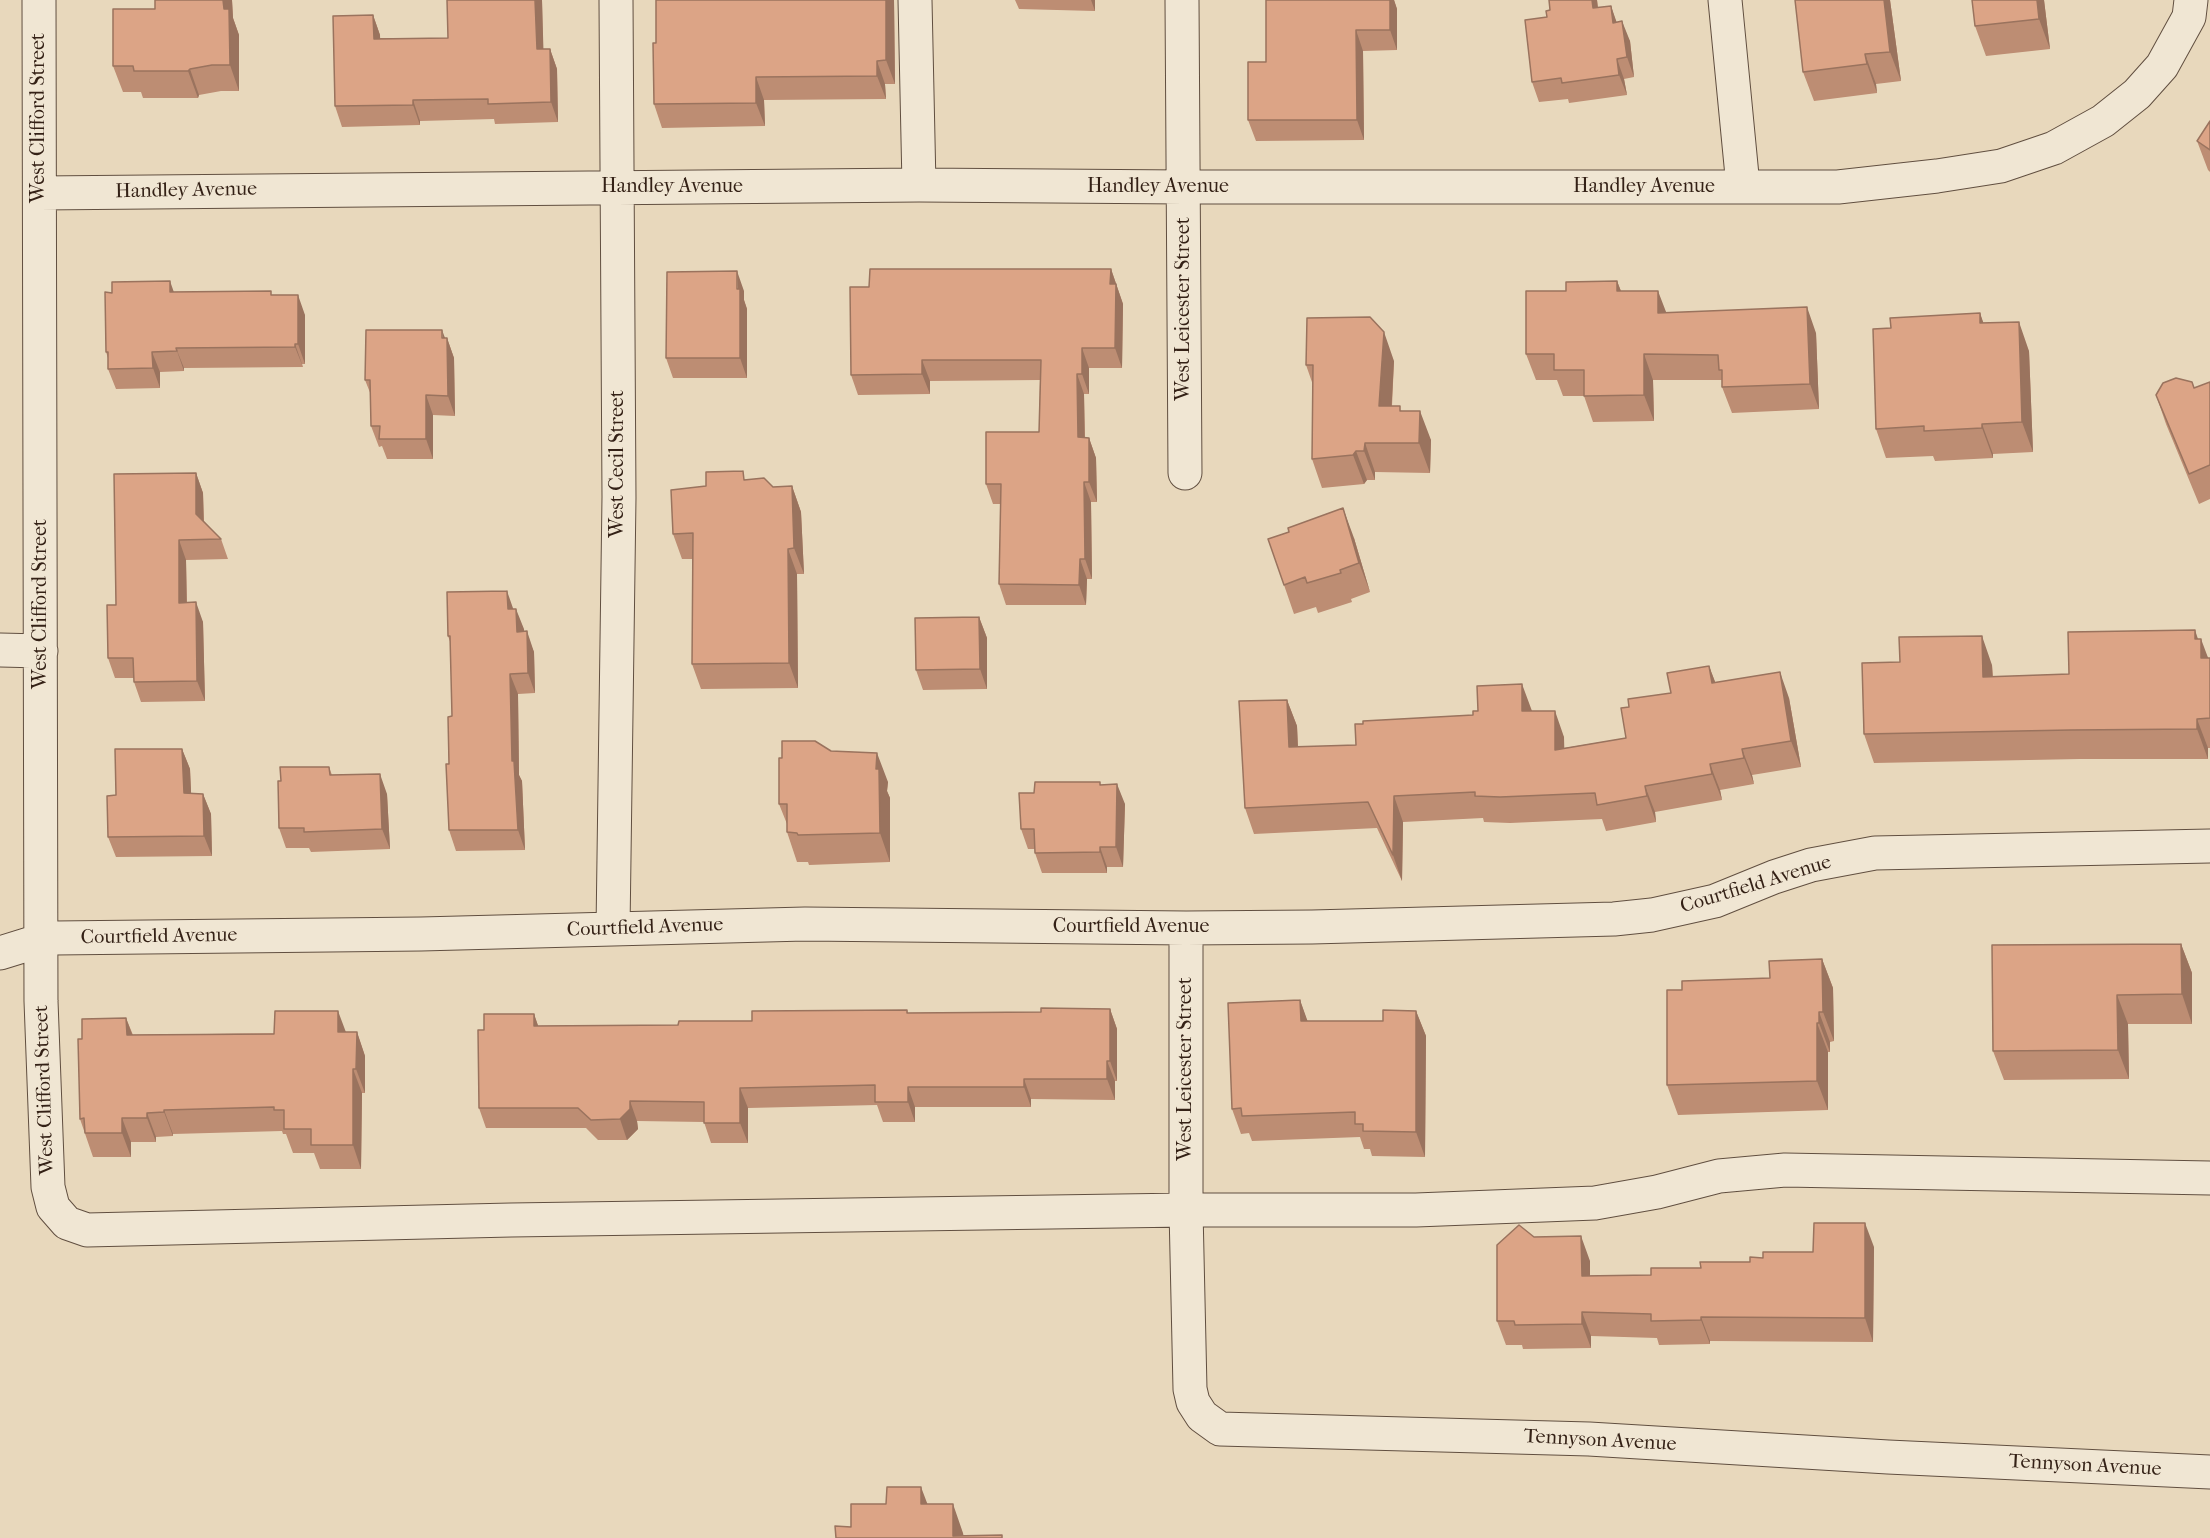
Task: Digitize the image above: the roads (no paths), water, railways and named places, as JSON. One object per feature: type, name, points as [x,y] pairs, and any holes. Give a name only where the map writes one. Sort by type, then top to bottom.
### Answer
[{"type":"street","name":"West Clifford Street","points":[[39,0],[42,1013],[48,1187],[53,1207],[67,1223],[87,1230],[511,1220],[1186,1210]]},
{"type":"street","name":"West Cecil Street","points":[[613,929],[619,497],[616,0]]},
{"type":"street","points":[[915,0],[919,185]]},
{"type":"street","name":"West Leicester Street","points":[[1182,0],[1185,473]]},
{"type":"street","points":[[1725,0],[1743,186]]},
{"type":"street","name":"Handley Avenue","points":[[39,193],[919,185],[1184,188],[1838,187],[2001,166],[2054,148],[2103,121],[2137,94],[2162,66],[2197,7]]},
{"type":"street","points":[[0,650],[41,651]]},
{"type":"street","name":"Courtfield Avenue","points":[[0,953],[56,938],[421,934],[805,924],[1186,928],[1614,919],[1652,915],[1715,902],[1774,877],[1811,865],[1875,853],[2210,846]]},
{"type":"street","name":"West Leicester Street","points":[[1186,928],[1186,1210]]},
{"type":"street","points":[[1186,1210],[1416,1210],[1595,1203],[1657,1192],[1719,1176],[1785,1170],[2210,1178]]},
{"type":"street","name":"Tennyson Avenue","points":[[1186,1210],[1190,1389],[1193,1402],[1202,1416],[1220,1429],[1589,1439],[1888,1457],[2210,1472]]}]
